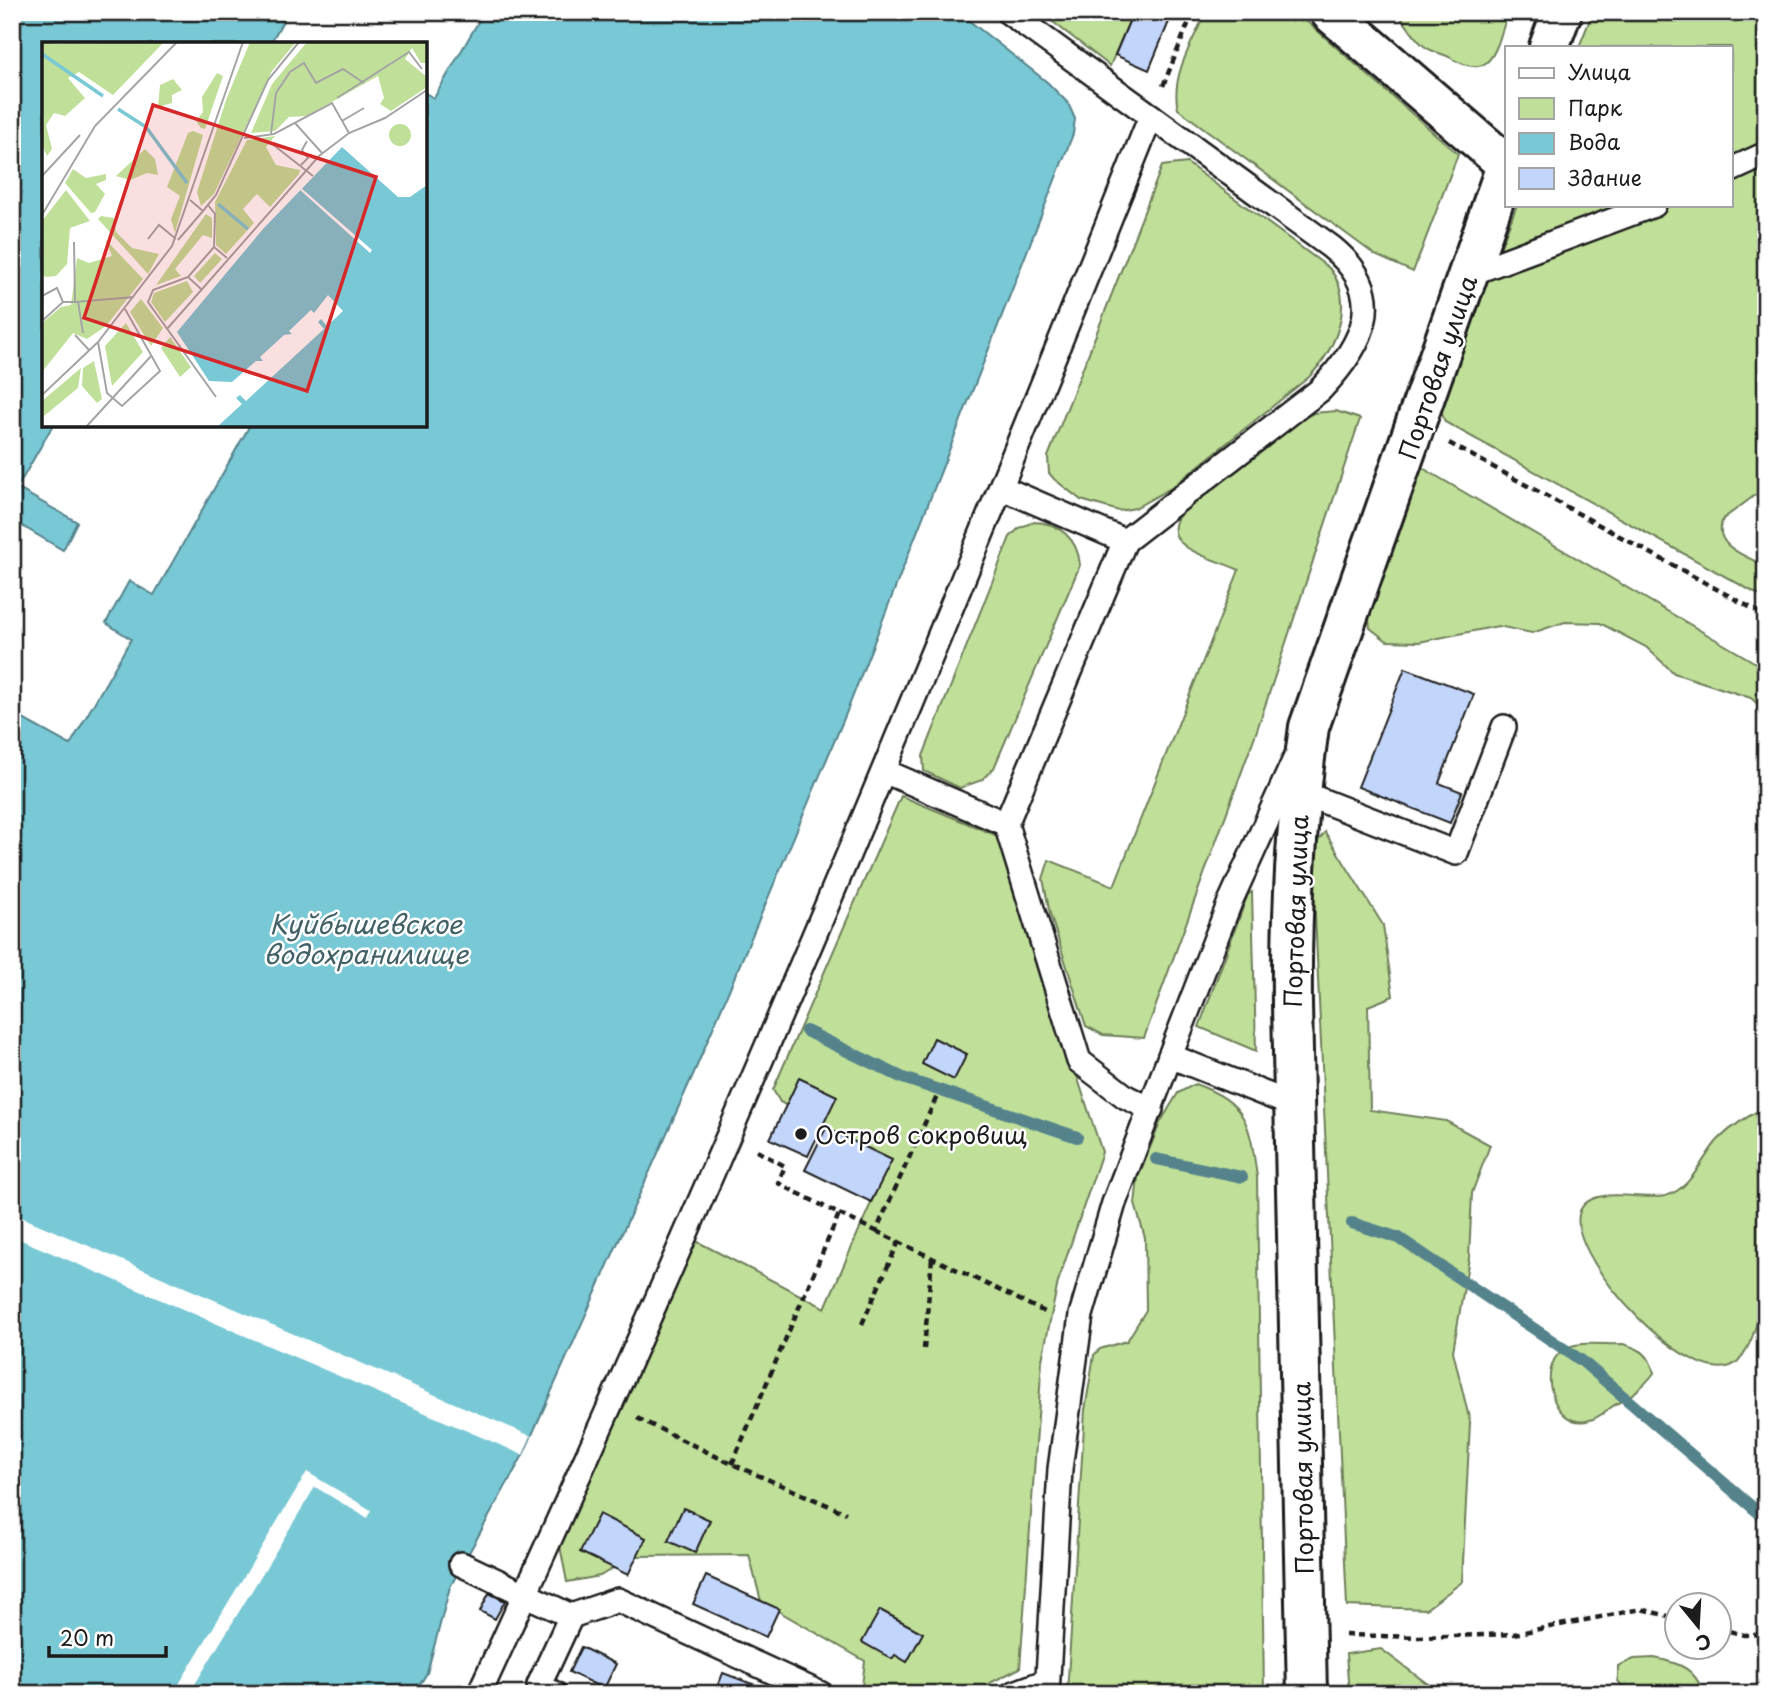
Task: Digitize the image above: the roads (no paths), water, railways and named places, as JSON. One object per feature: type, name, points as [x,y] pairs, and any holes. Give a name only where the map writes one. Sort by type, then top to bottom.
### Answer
[{"type":"street","points":[[1330,12],[1505,162]]},
{"type":"street","points":[[1549,46],[1562,12]]},
{"type":"street","name":"Портовая улица","points":[[1307,1694],[1291,906],[1300,792],[1309,727],[1505,166]]},
{"type":"lane","points":[[1008,12],[1345,258],[1363,289],[1364,323],[1357,345],[1320,390],[1125,541],[1006,824],[1079,1061],[1126,1097],[1152,1109]]},
{"type":"lane","points":[[479,1694],[611,1406],[730,1136],[1002,488],[1151,116]]},
{"type":"lane","points":[[1732,170],[1766,154]]},
{"type":"lane","points":[[1469,274],[1651,206]]},
{"type":"lane","points":[[1002,488],[1125,541]]},
{"type":"lane","points":[[1012,1694],[1047,1687],[1060,1469],[1081,1315],[1114,1203],[1230,902],[1309,727]]},
{"type":"lane","points":[[1300,792],[1455,853],[1504,727]]},
{"type":"lane","points":[[884,771],[1006,824]]},
{"type":"lane","points":[[1170,1056],[1293,1105]]},
{"type":"lane","points":[[461,1564],[571,1616],[618,1600],[821,1694]]},
{"type":"lane","points":[[555,1694],[539,1685],[571,1616]]},
{"type":"water","points":[[12,12],[288,12],[271,42],[42,42],[42,427],[52,427],[17,488],[77,522],[63,550],[12,520]]},
{"type":"water","name":"Куйбышевское водохранилище","points":[[484,12],[958,12],[1047,82],[1068,103],[1075,119],[1073,134],[845,716],[696,1068],[523,1455],[450,1587],[427,1673],[414,1694],[12,1694],[12,713],[70,745],[131,639],[106,623],[129,581],[154,595],[249,427],[427,427],[427,94],[434,98]]},
{"type":"waterway","points":[[806,1031],[903,1078],[1077,1137]]},
{"type":"waterway","points":[[1156,1159],[1242,1177]]},
{"type":"waterway","points":[[1352,1223],[1399,1238],[1582,1361],[1766,1519]]},
{"type":"place","name":"Остров сокровищ","points":[[801,1134]]}]
